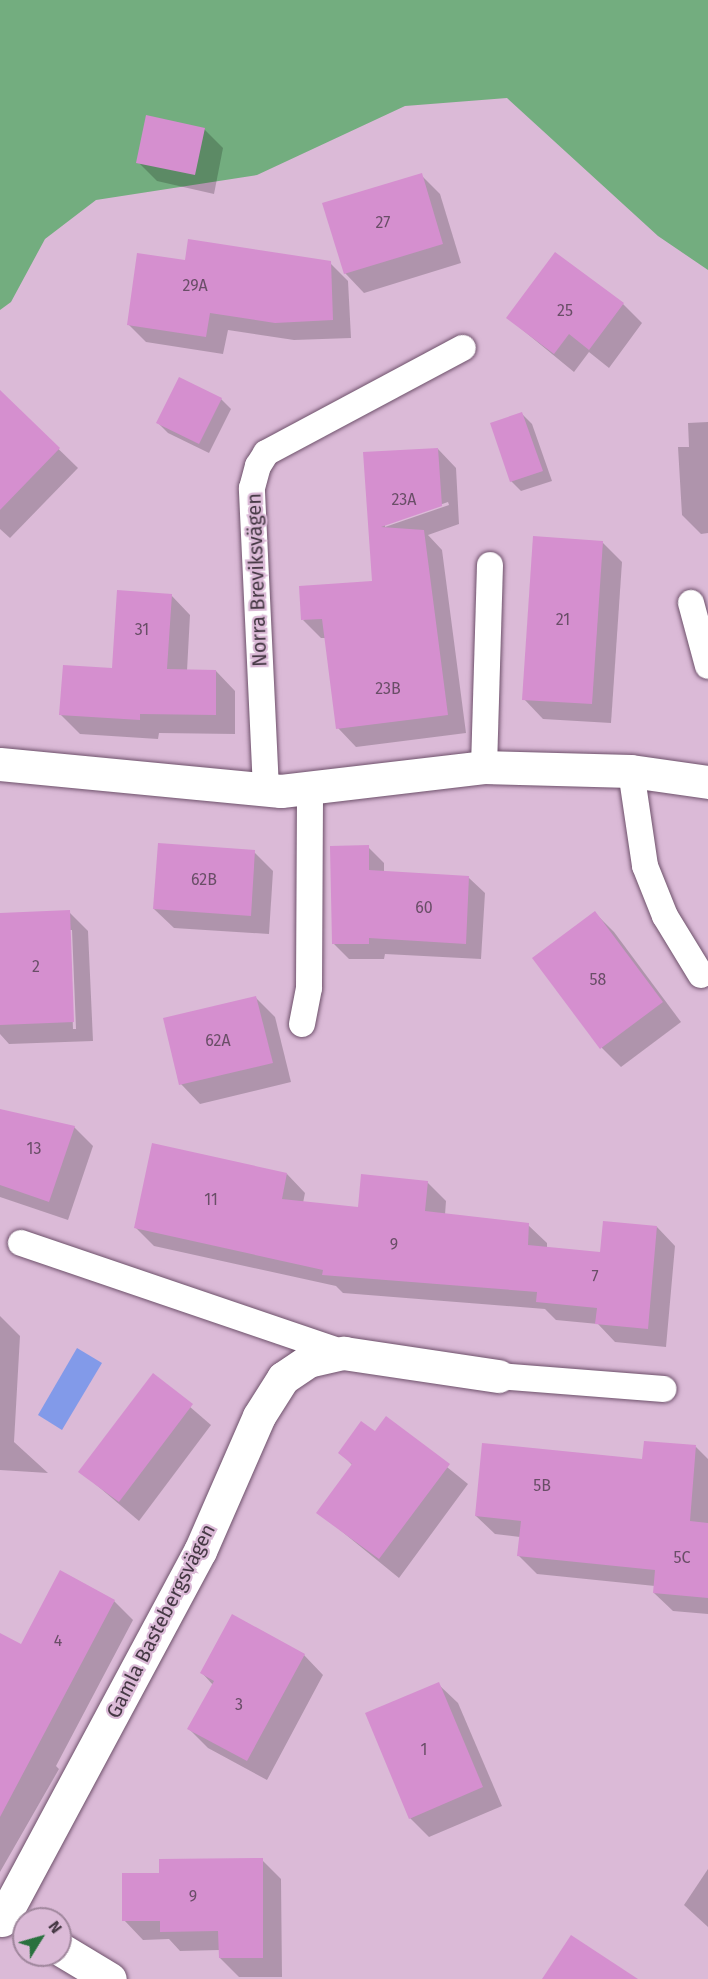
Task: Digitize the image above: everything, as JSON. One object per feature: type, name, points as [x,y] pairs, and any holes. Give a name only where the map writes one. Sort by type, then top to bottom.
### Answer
[{"type":"street","points":[[0,764],[266,789],[310,790],[484,767],[631,771],[708,782]]},
{"type":"street","name":"Gamla Bastebergsvägen","points":[[9,1923],[200,1551],[259,1416],[283,1378],[308,1361],[344,1353],[498,1376]]},
{"type":"street","points":[[72,1956],[110,1979]]},
{"type":"lane","name":"Norra Breviksvägen","points":[[266,789],[252,488],[258,466],[266,453],[463,348]]},
{"type":"lane","points":[[484,767],[490,565]]},
{"type":"lane","points":[[691,603],[708,666]]},
{"type":"lane","points":[[631,771],[645,866],[665,916],[701,975]]},
{"type":"lane","points":[[302,1024],[309,988],[310,790]]},
{"type":"lane","name":"Gamla Bastebergsvägen","points":[[21,1244],[344,1353]]},
{"type":"lane","points":[[498,1376],[663,1389]]},
{"type":"green space","points":[[0,0],[708,0],[708,270],[658,236],[507,98],[405,106],[257,175],[96,200],[45,239],[11,302],[0,310]]},
{"type":"water","points":[[77,1348],[102,1363],[62,1430],[38,1415]]},
{"type":"building","points":[[146,115],[205,128],[195,175],[136,163]]},
{"type":"building","points":[[422,173],[443,244],[344,274],[322,203]]},
{"type":"building","points":[[188,239],[331,261],[333,320],[275,323],[210,313],[206,337],[127,325],[137,253],[185,260]]},
{"type":"building","points":[[555,252],[624,303],[589,350],[569,334],[554,354],[506,318]]},
{"type":"building","points":[[179,377],[222,398],[199,444],[156,423]]},
{"type":"building","points":[[0,390],[60,448],[0,510]]},
{"type":"building","points":[[522,412],[543,471],[510,482],[490,423]]},
{"type":"building","points":[[438,448],[442,506],[381,527],[424,530],[448,715],[336,729],[322,619],[301,620],[299,586],[372,581],[363,452]]},
{"type":"building","points":[[533,536],[603,541],[592,704],[522,700]]},
{"type":"building","points":[[117,590],[172,594],[167,669],[216,670],[216,715],[140,714],[140,720],[59,715],[63,665],[112,668]]},
{"type":"building","points":[[158,843],[255,850],[251,916],[153,909]]},
{"type":"building","points":[[369,845],[369,870],[469,876],[466,944],[369,938],[369,944],[332,944],[330,846]]},
{"type":"building","points":[[70,910],[74,1022],[0,1025],[0,913]]},
{"type":"building","points":[[595,911],[663,1002],[600,1049],[532,958]]},
{"type":"building","points":[[256,996],[273,1063],[179,1085],[163,1018]]},
{"type":"building","points":[[0,1109],[75,1126],[49,1202],[0,1185]]},
{"type":"building","points":[[152,1143],[287,1173],[282,1199],[358,1207],[361,1174],[428,1181],[425,1211],[529,1223],[528,1245],[600,1252],[603,1221],[657,1226],[648,1329],[595,1324],[597,1308],[536,1302],[537,1292],[322,1275],[323,1270],[134,1228]]},
{"type":"building","points":[[153,1373],[193,1404],[119,1502],[78,1472]]},
{"type":"building","points":[[386,1416],[450,1464],[379,1559],[316,1513],[352,1464],[338,1453],[361,1421],[375,1431]]},
{"type":"building","points":[[644,1441],[696,1445],[690,1521],[708,1523],[708,1598],[653,1593],[655,1570],[517,1556],[521,1521],[475,1516],[482,1443],[642,1459]]},
{"type":"building","points":[[60,1570],[115,1600],[0,1817],[0,1633],[21,1644]]},
{"type":"building","points":[[232,1614],[305,1654],[247,1761],[187,1729],[214,1681],[200,1673]]},
{"type":"building","points":[[439,1682],[483,1787],[409,1819],[365,1713]]},
{"type":"building","points":[[263,1858],[263,1958],[219,1958],[218,1931],[160,1932],[160,1921],[122,1921],[122,1873],[159,1873],[159,1859]]},
{"type":"building","points":[[571,1935],[638,1979],[542,1979]]}]
